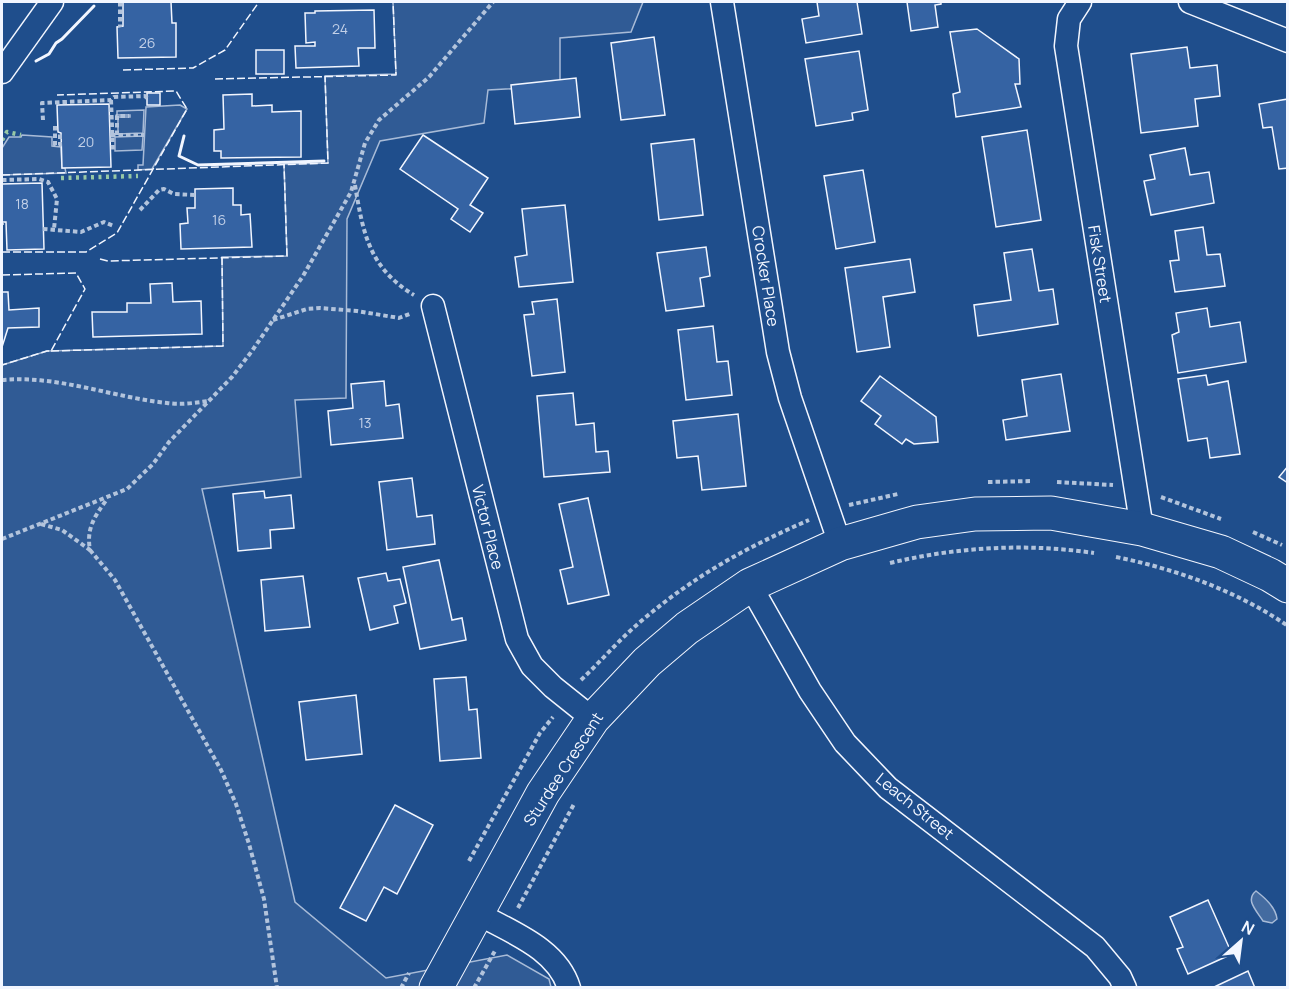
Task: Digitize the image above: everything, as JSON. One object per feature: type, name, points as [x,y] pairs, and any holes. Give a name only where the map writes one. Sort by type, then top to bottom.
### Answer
[{"type":"street","points":[[2,72],[52,2]]},
{"type":"street","name":"Crocker Place","points":[[722,2],[778,352],[790,398],[840,544]]},
{"type":"street","name":"Fisk Street","points":[[1080,2],[1069,19],[1066,46],[1142,529]]},
{"type":"street","points":[[1190,2],[1287,41]]},
{"type":"street","name":"Victor Place","points":[[433,306],[517,639],[532,666],[553,687],[593,719]]},
{"type":"street","name":"Sturdee Crescent","points":[[436,987],[543,793],[593,719],[663,648],[687,628],[750,585],[840,544],[917,522],[975,514],[1051,513],[1142,529],[1221,552],[1270,575],[1287,586]]},
{"type":"street","name":"Leach Street","points":[[750,585],[810,691],[845,743],[888,788],[1095,947],[1120,977],[1125,987]]},
{"type":"street","points":[[477,913],[540,948],[560,967],[569,987]]},
{"type":"path","points":[[120,2],[120,27]]},
{"type":"path","points":[[2,539],[127,489],[153,464],[169,442],[232,377],[273,320],[337,220],[355,184],[365,144],[379,120],[429,77],[493,2]]},
{"type":"path","points":[[43,120],[42,103],[111,100],[114,97],[145,96],[147,98]]},
{"type":"path","points":[[111,100],[113,152]]},
{"type":"path","points":[[113,135],[117,116],[129,116]]},
{"type":"path","points":[[55,126],[55,145],[60,145],[60,133]]},
{"type":"path","points":[[113,135],[144,135]]},
{"type":"path","points":[[2,180],[39,179],[48,182],[57,199],[54,229]]},
{"type":"path","points":[[355,184],[360,217],[372,256],[402,288],[433,306]]},
{"type":"path","points":[[140,210],[159,190],[164,189],[174,194],[195,195]]},
{"type":"path","points":[[43,229],[81,232],[104,222],[114,226]]},
{"type":"path","points":[[273,320],[307,309],[320,308],[399,318],[433,306]]},
{"type":"path","points":[[2,380],[17,378],[53,381],[167,404],[209,401]]},
{"type":"path","points":[[90,550],[88,537],[90,525],[107,498]]},
{"type":"path","points":[[40,523],[62,530],[90,550],[115,580],[221,770],[236,804],[264,899],[277,987]]},
{"type":"shaded area","points":[[393,2],[643,2],[631,32],[560,38],[560,86],[488,90],[484,123],[380,141],[347,219],[346,398],[295,400],[301,477],[202,489],[295,902],[386,978],[507,955],[549,979],[551,987],[2,987],[2,365],[47,351],[223,346],[222,257],[287,256],[284,164],[328,163],[325,76],[396,74]]},
{"type":"shaded area","points":[[180,105],[187,109],[152,169],[138,170],[138,165],[143,165],[146,107]]},
{"type":"shaded area","points":[[144,110],[143,133],[118,134],[118,117],[130,117],[130,115],[117,115],[117,111]]},
{"type":"shaded area","points":[[22,135],[52,137],[52,146],[61,147],[62,168],[65,168],[66,173],[2,175],[2,148],[9,137],[21,137]]},
{"type":"shaded area","points":[[143,136],[142,150],[115,151],[115,137]]},
{"type":"shaded area","points":[[1256,891],[1274,911],[1277,919],[1272,923],[1263,921],[1253,905],[1251,898]]},
{"type":"building","points":[[123,2],[171,2],[172,23],[176,23],[176,57],[118,58],[117,27],[123,26]]},
{"type":"building","points":[[817,2],[857,2],[862,34],[806,43],[802,19],[819,16]]},
{"type":"building","points":[[907,2],[941,2],[935,5],[938,27],[911,31]]},
{"type":"building","points":[[374,10],[375,48],[358,48],[359,66],[296,68],[295,46],[315,46],[315,42],[306,43],[305,13]]},
{"type":"building","points":[[977,29],[1019,59],[1020,84],[1015,84],[1021,107],[956,117],[953,94],[960,92],[950,32]]},
{"type":"building","points":[[654,37],[665,115],[621,120],[611,43]]},
{"type":"building","points":[[1187,47],[1190,68],[1217,65],[1220,96],[1195,99],[1198,126],[1141,133],[1131,54]]},
{"type":"building","points":[[256,50],[284,50],[284,74],[256,74]]},
{"type":"building","points":[[859,51],[868,110],[852,113],[853,120],[816,126],[805,59]]},
{"type":"building","points":[[576,78],[580,117],[515,124],[511,85]]},
{"type":"building","points":[[147,93],[160,93],[160,105],[147,105]]},
{"type":"building","points":[[252,94],[252,106],[272,105],[272,112],[301,111],[301,157],[221,158],[221,151],[214,151],[214,130],[224,129],[223,95]]},
{"type":"building","points":[[1288,99],[1288,168],[1279,169],[1272,127],[1263,128],[1259,104]]},
{"type":"building","points":[[109,104],[111,167],[62,168],[57,105]]},
{"type":"building","points":[[1027,130],[1041,220],[996,227],[982,137]]},
{"type":"building","points":[[423,135],[488,178],[470,205],[483,213],[470,232],[451,219],[458,209],[400,169]]},
{"type":"building","points":[[694,139],[703,215],[659,220],[651,144]]},
{"type":"building","points":[[1185,148],[1190,175],[1209,172],[1214,203],[1151,215],[1144,181],[1155,179],[1150,155]]},
{"type":"building","points":[[863,170],[875,242],[836,249],[824,176]]},
{"type":"building","points":[[42,183],[44,249],[7,250],[6,222],[2,222],[2,184]]},
{"type":"building","points":[[233,188],[233,205],[241,205],[241,215],[250,214],[252,247],[181,249],[180,224],[188,223],[187,208],[195,208],[195,189]]},
{"type":"building","points":[[565,205],[573,282],[519,287],[515,257],[527,255],[522,209]]},
{"type":"building","points":[[1203,227],[1207,255],[1220,254],[1225,286],[1175,292],[1170,261],[1179,260],[1175,231]]},
{"type":"building","points":[[706,247],[710,276],[700,278],[704,306],[666,311],[657,253]]},
{"type":"building","points":[[1032,249],[1039,291],[1053,289],[1058,324],[978,336],[974,305],[1011,300],[1004,253]]},
{"type":"building","points":[[910,259],[915,292],[883,297],[890,347],[857,352],[845,268]]},
{"type":"building","points":[[172,283],[173,302],[201,301],[202,334],[93,337],[92,312],[127,312],[127,303],[151,303],[150,284]]},
{"type":"building","points":[[2,292],[8,292],[9,310],[39,308],[39,327],[8,328],[2,347]]},
{"type":"building","points":[[557,299],[565,372],[532,376],[524,315],[534,314],[532,302]]},
{"type":"building","points":[[1207,308],[1210,327],[1240,322],[1246,362],[1178,373],[1172,335],[1179,332],[1176,313]]},
{"type":"building","points":[[713,326],[717,362],[728,361],[732,395],[686,400],[678,330]]},
{"type":"building","points":[[1061,374],[1070,431],[1006,440],[1003,420],[1027,416],[1022,380]]},
{"type":"building","points":[[1206,375],[1208,385],[1228,381],[1240,454],[1210,458],[1207,438],[1188,441],[1178,379]]},
{"type":"building","points":[[880,376],[936,417],[938,442],[914,444],[906,439],[902,444],[875,424],[881,416],[861,401]]},
{"type":"building","points":[[384,381],[386,406],[399,404],[403,438],[331,445],[328,411],[353,408],[351,384]]},
{"type":"building","points":[[573,393],[576,425],[594,423],[596,452],[608,451],[610,472],[544,477],[537,396]]},
{"type":"building","points":[[738,414],[746,486],[702,490],[698,456],[677,458],[673,421]]},
{"type":"building","points":[[1288,466],[1288,483],[1279,477]]},
{"type":"building","points":[[412,478],[417,517],[432,515],[435,544],[387,550],[379,482]]},
{"type":"building","points":[[264,491],[265,498],[291,495],[294,528],[270,530],[271,548],[238,551],[233,494]]},
{"type":"building","points":[[588,498],[609,595],[568,604],[560,570],[573,567],[559,504]]},
{"type":"building","points":[[439,560],[452,620],[462,618],[466,640],[420,649],[403,567]]},
{"type":"building","points":[[386,573],[388,581],[400,579],[406,603],[394,606],[398,623],[370,630],[358,578]]},
{"type":"building","points":[[303,576],[310,627],[265,631],[261,580]]},
{"type":"building","points":[[466,677],[469,710],[477,709],[481,758],[440,761],[434,679]]},
{"type":"building","points":[[356,695],[362,754],[306,760],[299,702]]},
{"type":"building","points":[[395,805],[433,825],[397,894],[384,887],[366,921],[340,908]]},
{"type":"building","points":[[1208,900],[1232,954],[1188,974],[1177,949],[1183,947],[1170,917]]},
{"type":"building","points":[[1248,971],[1255,988],[1212,988]]},
{"type":"hedge","points":[[2,140],[7,132],[21,135]]},
{"type":"hedge","points":[[61,178],[138,176]]},
{"type":"fence","points":[[123,70],[193,68],[225,50],[259,2]]},
{"type":"fence","points":[[215,79],[396,75],[393,2]]},
{"type":"fence","points":[[2,175],[328,163],[325,76]]},
{"type":"fence","points":[[2,252],[86,252],[117,233],[187,109],[176,91],[57,95]]},
{"type":"fence","points":[[100,259],[108,261],[287,256],[284,164]]},
{"type":"fence","points":[[51,351],[223,346],[222,257]]},
{"type":"fence","points":[[2,275],[76,273],[85,289],[51,351],[2,365]]},
{"type":"wall","points":[[36,61],[49,54],[56,43],[94,6]]},
{"type":"wall","points":[[184,136],[179,156],[198,165],[324,161]]}]
